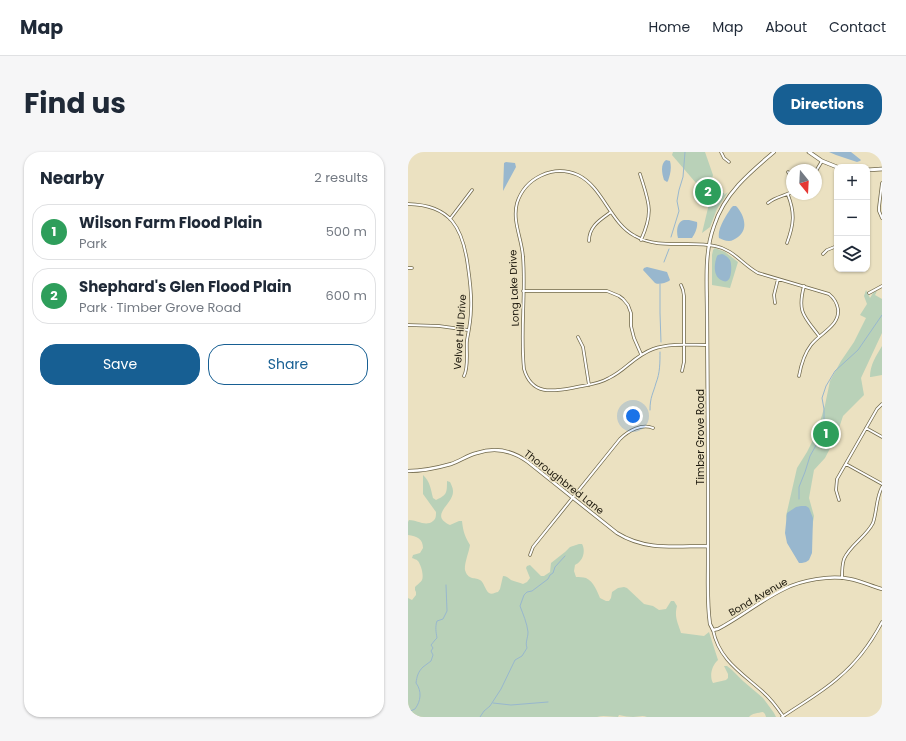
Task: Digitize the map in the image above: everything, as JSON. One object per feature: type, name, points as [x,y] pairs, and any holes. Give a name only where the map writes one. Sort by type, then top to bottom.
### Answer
[{"type":"main road","points":[[809,152],[822,161],[834,166]]},
{"type":"main road","points":[[870,170],[882,169]]},
{"type":"street","points":[[721,152],[724,158],[729,162]]},
{"type":"street","name":"Timber Grove Road","points":[[774,152],[745,177],[725,202],[717,217],[709,245],[707,262],[709,614],[710,624],[717,645],[730,663],[766,695],[783,717]]},
{"type":"street","name":"Long Lake Drive","points":[[707,345],[661,347],[652,350],[641,355],[612,377],[589,385],[556,391],[548,391],[534,386],[528,378],[523,363],[523,254],[516,214],[519,199],[525,188],[538,177],[548,173],[561,171],[573,173],[590,184],[625,229],[633,236],[641,240],[660,244],[719,246],[727,250],[754,270],[778,279],[829,294],[833,297],[837,306],[838,313],[836,320],[811,344],[805,354],[799,376]]},
{"type":"street","points":[[640,174],[648,199],[650,212],[647,226],[641,240]]},
{"type":"street","points":[[882,183],[879,207],[882,218]]},
{"type":"street","points":[[450,219],[472,190]]},
{"type":"street","points":[[768,203],[772,200],[786,196]]},
{"type":"street","points":[[787,243],[793,218],[790,200]]},
{"type":"street","name":"Velvet Hill Drive","points":[[408,204],[429,206],[442,212],[450,219],[462,237],[466,252],[472,297],[471,317],[466,350],[466,369],[464,376]]},
{"type":"street","points":[[589,241],[590,232],[594,226],[611,212]]},
{"type":"street","points":[[823,254],[827,250],[834,247]]},
{"type":"street","points":[[775,302],[774,297],[778,279]]},
{"type":"street","points":[[681,286],[684,293],[684,362],[682,371]]},
{"type":"street","points":[[804,286],[800,302],[802,311],[819,336]]},
{"type":"street","points":[[870,293],[882,286]]},
{"type":"street","points":[[523,291],[607,291],[615,294],[622,299],[630,310],[634,338],[641,355]]},
{"type":"street","points":[[408,325],[439,326],[469,330]]},
{"type":"street","points":[[578,337],[583,347],[589,385]]},
{"type":"street","points":[[839,500],[836,490],[836,483],[877,409],[882,404]]},
{"type":"street","points":[[530,556],[533,547],[623,436],[636,428],[648,426],[653,428]]},
{"type":"street","points":[[866,428],[882,437]]},
{"type":"street","name":"Thoroughbred Lane","points":[[408,471],[429,470],[447,465],[483,451],[497,450],[510,452],[523,458],[617,533],[634,542],[652,546],[708,546]]},
{"type":"street","points":[[842,578],[843,566],[849,551],[866,534],[872,523],[882,485],[846,464]]},
{"type":"street","name":"Bond Avenue","points":[[713,630],[726,625],[790,586],[813,580],[823,578],[842,578],[859,581],[882,589]]},
{"type":"street","points":[[783,717],[840,677],[863,652],[882,622]]},
{"type":"green space","points":[[673,152],[705,152],[713,175],[710,187],[712,193],[724,193],[724,195],[728,192],[717,209],[710,227],[702,233],[708,208],[708,197],[672,155]]},
{"type":"green space","points":[[715,248],[725,252],[738,262],[730,288],[712,285],[712,255]]},
{"type":"green space","points":[[866,290],[870,298],[873,293],[877,291],[875,295],[882,299],[882,333],[861,378],[864,395],[843,416],[836,437],[825,458],[814,470],[809,498],[814,516],[812,529],[788,531],[786,516],[797,468],[817,432],[830,381],[854,342],[866,318],[860,315],[867,304],[864,296]]},
{"type":"green space","points":[[882,346],[882,375],[870,377],[872,365]]},
{"type":"green space","points":[[423,475],[429,483],[433,498],[436,500],[446,493],[447,481],[450,482],[453,490],[452,496],[441,517],[450,525],[462,521],[464,534],[470,545],[465,565],[466,573],[469,577],[481,581],[490,594],[498,592],[503,576],[523,584],[527,582],[530,578],[526,568],[530,565],[541,576],[544,576],[550,572],[551,563],[570,547],[582,544],[584,553],[579,562],[575,565],[574,571],[576,577],[589,580],[595,587],[600,598],[606,601],[609,601],[611,598],[612,592],[618,588],[624,587],[644,604],[653,606],[659,610],[666,609],[671,601],[674,601],[677,606],[676,617],[681,633],[704,636],[709,632],[718,660],[712,671],[711,677],[713,683],[726,680],[728,678],[728,674],[724,666],[727,666],[763,698],[776,717],[766,717],[763,712],[753,714],[749,717],[628,717],[619,715],[618,717],[408,717],[408,598],[412,600],[416,595],[415,587],[423,578],[420,565],[417,560],[412,558],[413,555],[420,553],[423,545],[419,538],[408,535],[408,522],[409,520],[412,520],[430,523],[436,517],[436,512],[423,494]]},
{"type":"water","points":[[829,152],[851,152],[861,160],[857,162]]},
{"type":"water","points":[[666,160],[670,161],[671,166],[667,182],[664,180],[662,169]]},
{"type":"water","points":[[504,163],[515,163],[516,167],[503,191]]},
{"type":"water","points":[[733,206],[736,206],[739,209],[743,217],[744,226],[738,237],[731,241],[726,241],[719,238],[719,231],[724,219]]},
{"type":"water","points":[[684,220],[697,222],[696,230],[692,238],[678,238],[678,227],[680,222]]},
{"type":"water","points":[[722,254],[731,262],[730,277],[727,281],[722,281],[715,273],[717,256]]},
{"type":"water","points":[[647,267],[667,272],[670,280],[662,284],[655,283],[643,270]]},
{"type":"water","points":[[806,506],[809,508],[813,518],[812,553],[809,560],[799,563],[787,543],[785,533],[787,513],[796,507]]},
{"type":"waterway","points":[[671,237],[679,211],[677,201],[683,177],[685,152]]},
{"type":"waterway","points":[[664,262],[669,249]]},
{"type":"waterway","points":[[660,284],[661,342]]},
{"type":"waterway","points":[[799,499],[799,487],[810,456],[824,431],[824,409],[822,398],[826,386],[835,371],[858,350],[882,315]]},
{"type":"waterway","points":[[650,410],[651,399],[659,372],[660,352]]},
{"type":"waterway","points":[[480,717],[490,706],[501,689],[515,660],[522,656],[527,648],[526,644],[528,634],[525,619],[520,606],[524,595],[548,579],[553,573],[555,567],[565,556]]},
{"type":"waterway","points":[[408,712],[415,709],[419,703],[420,693],[416,683],[417,676],[421,669],[431,661],[433,655],[431,651],[433,648],[431,645],[437,638],[437,621],[443,619],[447,611],[446,585]]},
{"type":"waterway","points":[[493,703],[511,705],[548,702]]},
{"type":"place","name":"Shephard's Glen Flood Plain","points":[[708,192]]},
{"type":"place","name":"Wilson Farm Flood Plain","points":[[826,434]]}]
